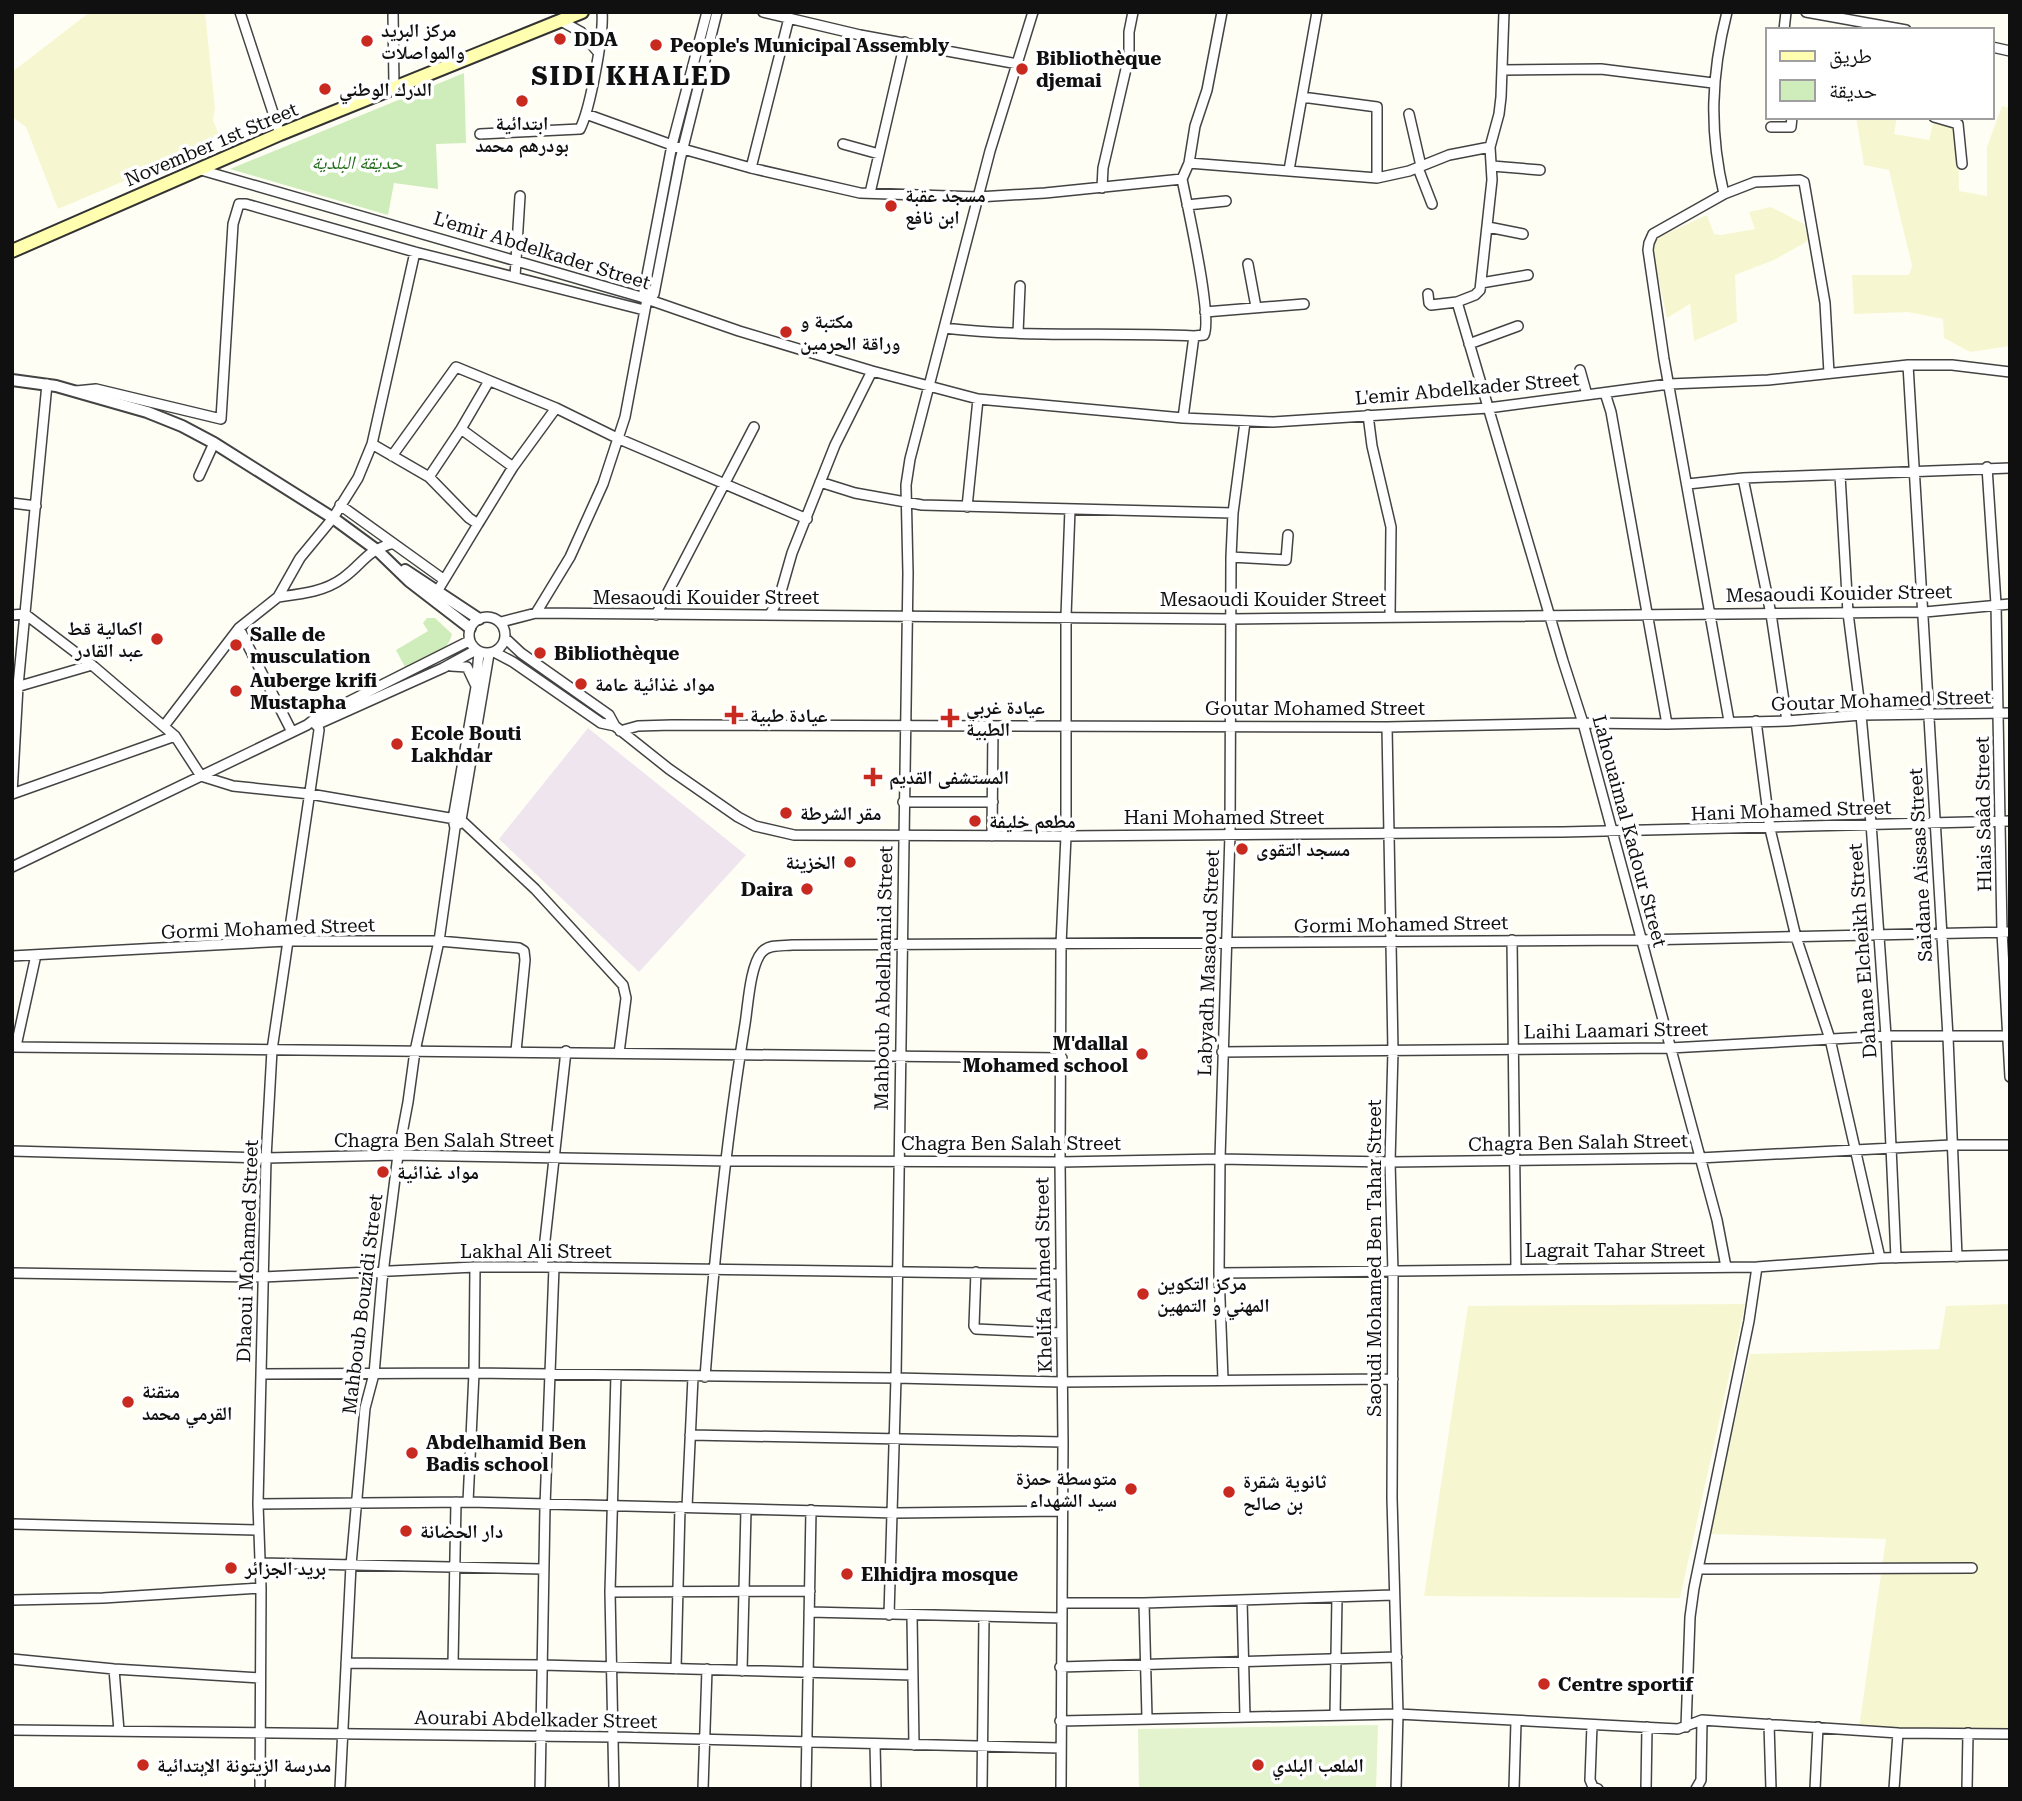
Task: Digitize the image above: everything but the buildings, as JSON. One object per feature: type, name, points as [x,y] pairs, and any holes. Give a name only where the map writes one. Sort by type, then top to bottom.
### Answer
[{"type":"main road","name":"November 1st Street","points":[[12,251],[280,134],[582,12]]},
{"type":"street","points":[[240,12],[280,134]]},
{"type":"street","points":[[394,12],[394,88]]},
{"type":"street","points":[[480,134],[580,129],[586,114],[601,39],[602,12]]},
{"type":"street","points":[[536,613],[570,557],[590,515],[625,417],[672,145],[707,12]]},
{"type":"street","points":[[647,299],[654,294],[683,149],[717,12]]},
{"type":"street","points":[[763,12],[860,35],[1018,64]]},
{"type":"street","name":"Mahboub Abdelhamid Street","points":[[889,1615],[895,1378],[907,473],[978,197],[1033,12]]},
{"type":"street","points":[[1102,188],[1129,56],[1129,32],[1133,12]]},
{"type":"street","points":[[944,328],[1018,333],[1195,336],[1206,332],[1205,312],[1182,179],[1189,163],[1222,12]]},
{"type":"street","points":[[1289,170],[1317,12]]},
{"type":"street","points":[[1428,294],[1431,305],[1457,302],[1479,292],[1488,227],[1492,166],[1490,147],[1499,114],[1503,70],[1504,12]]},
{"type":"street","points":[[1724,194],[1716,156],[1712,103],[1717,48],[1727,12]]},
{"type":"street","points":[[1806,12],[1896,28]]},
{"type":"street","points":[[751,168],[789,18]]},
{"type":"street","points":[[561,21],[581,32],[597,51]]},
{"type":"street","points":[[870,193],[905,42]]},
{"type":"street","points":[[1503,70],[1610,69],[1713,83]]},
{"type":"street","points":[[1302,97],[1377,107],[1377,178]]},
{"type":"street","points":[[586,114],[683,149],[751,168],[870,193],[978,197],[1182,179]]},
{"type":"street","points":[[1409,114],[1419,167],[1432,204]]},
{"type":"street","points":[[1771,127],[1791,127],[1792,119]]},
{"type":"street","points":[[1941,119],[1956,123],[1960,127],[1962,164]]},
{"type":"street","points":[[843,144],[879,154]]},
{"type":"street","points":[[1189,163],[1377,178],[1419,167],[1449,155],[1490,147]]},
{"type":"street","points":[[1492,166],[1540,170]]},
{"type":"street","name":"L'emir Abdelkader Street","points":[[201,170],[647,299],[739,331],[872,371],[978,399],[1183,418],[1244,422],[1299,421],[1488,408],[1669,384],[1768,380],[1908,365],[1952,365],[2010,372]]},
{"type":"street","points":[[1729,721],[1669,384],[1649,243],[1653,234],[1724,194],[1755,182],[1804,182],[1825,303],[1829,373]]},
{"type":"street","points":[[515,277],[520,196]]},
{"type":"street","points":[[1187,205],[1226,201]]},
{"type":"street","name":"L'emir Abdelkader Street","points":[[74,391],[96,389],[221,419],[233,224],[239,204],[644,310]]},
{"type":"street","points":[[1488,227],[1523,233]]},
{"type":"street","points":[[164,726],[239,628],[278,597],[300,558],[333,518],[358,478],[372,444],[415,252]]},
{"type":"street","points":[[1248,264],[1256,307]]},
{"type":"street","points":[[1480,283],[1528,275]]},
{"type":"street","points":[[1018,333],[1020,286]]},
{"type":"street","name":"Lahouaimal Kadour Street","points":[[1457,302],[1583,723],[1717,1220],[1726,1267]]},
{"type":"street","points":[[1205,312],[1304,304]]},
{"type":"street","points":[[1469,344],[1518,326]]},
{"type":"street","points":[[1183,418],[1195,336]]},
{"type":"street","name":"Saidane Aissas Street","points":[[1908,365],[1925,612],[1957,1257]]},
{"type":"street","points":[[392,456],[454,368],[459,368],[807,519]]},
{"type":"street","points":[[1580,370],[1587,395]]},
{"type":"street","points":[[770,615],[780,595],[792,553],[835,445],[872,371]]},
{"type":"street","points":[[12,380],[47,384],[147,412],[214,443],[333,518],[470,628]]},
{"type":"street","points":[[429,477],[489,381]]},
{"type":"street","points":[[47,384],[25,614],[15,687],[12,794],[175,736]]},
{"type":"street","points":[[1605,393],[1611,412],[1649,614],[1667,724]]},
{"type":"street","points":[[967,507],[978,399]]},
{"type":"street","points":[[440,584],[513,467],[556,408]]},
{"type":"street","points":[[1368,415],[1372,446],[1391,527],[1390,616]]},
{"type":"street","name":"Labyadh Masaoud Street","points":[[1223,1379],[1219,1273],[1220,1159],[1230,834],[1231,557],[1233,513],[1244,422]]},
{"type":"street","points":[[656,615],[754,427]]},
{"type":"street","points":[[461,429],[513,467]]},
{"type":"street","points":[[199,476],[214,443]]},
{"type":"street","points":[[372,444],[429,477],[478,524]]},
{"type":"street","name":"Hlais Saâd Street","points":[[1987,467],[2005,713],[2010,1077]]},
{"type":"street","points":[[1688,484],[1743,478],[2010,468]]},
{"type":"street","name":"Dahane Elcheikh Street","points":[[1840,475],[1847,613],[1861,715],[1871,823],[1886,1037],[1896,1258]]},
{"type":"street","points":[[1743,478],[1771,614],[1787,721]]},
{"type":"street","points":[[820,482],[855,493],[907,503],[967,507],[1233,513]]},
{"type":"street","points":[[12,503],[36,506]]},
{"type":"street","points":[[340,505],[393,543],[479,619]]},
{"type":"street","name":"Khelifa Ahmed Street","points":[[1061,1789],[1061,944],[1066,836],[1066,616],[1070,509]]},
{"type":"street","points":[[1231,557],[1286,560],[1289,534]]},
{"type":"street","points":[[278,597],[313,592],[337,582],[374,549],[393,543]]},
{"type":"street","points":[[388,560],[440,584]]},
{"type":"street","name":"Mesaoudi Kouider Street","points":[[500,622],[536,613],[1231,619],[1925,612],[2010,604]]},
{"type":"street","points":[[12,615],[25,614],[92,664],[175,736],[201,776],[233,786],[310,794],[457,822],[535,889],[625,988],[619,1053]]},
{"type":"street","points":[[469,641],[470,628],[479,619],[492,618],[500,622],[505,638],[521,653],[609,715],[618,728]]},
{"type":"street","points":[[239,628],[292,732]]},
{"type":"street","points":[[12,867],[307,725],[503,644],[505,638]]},
{"type":"street","points":[[469,641],[484,652]]},
{"type":"street","points":[[318,721],[469,641]]},
{"type":"street","points":[[457,822],[476,687],[484,652]]},
{"type":"street","points":[[457,822],[484,652]]},
{"type":"street","name":"Hani Mohamed Street","points":[[484,652],[513,662],[601,723],[618,728],[720,806],[755,826],[803,835],[1613,832],[2006,821]]},
{"type":"street","points":[[15,687],[92,664]]},
{"type":"street","points":[[443,668],[457,665],[467,667],[476,687]]},
{"type":"street","name":"Goutar Mohamed Street","points":[[618,728],[1667,724],[1787,721],[1861,715],[2005,713]]},
{"type":"street","name":"Dhaoui Mohamed Street","points":[[260,1789],[261,1588],[258,1504],[266,1158],[272,1050],[310,794],[318,721]]},
{"type":"street","points":[[1756,721],[1770,829],[1796,937],[1830,1039],[1880,1258]]},
{"type":"street","points":[[992,836],[993,727]]},
{"type":"street","name":"Saoudi Mohamed Ben Tahar Street","points":[[1387,727],[1394,1051],[1390,1162],[1393,1272],[1393,1595],[1398,1714],[1396,1789]]},
{"type":"street","points":[[903,802],[993,802]]},
{"type":"street","name":"Mahboub Bouzidi Street","points":[[340,1789],[351,1565],[365,1408],[374,1374],[383,1271],[398,1155],[415,1051],[439,941],[457,822]]},
{"type":"street","name":"Gormi Mohamed Street","points":[[705,1377],[713,1270],[741,1053],[755,965],[758,957],[767,948],[792,945],[1640,940],[2006,932]]},
{"type":"street","points":[[1512,940],[1516,1269]]},
{"type":"street","name":"Gormi Mohamed Street","points":[[12,956],[287,941],[439,941],[513,947],[523,951],[526,960],[516,1051]]},
{"type":"street","points":[[36,955],[14,1046],[1062,1058]]},
{"type":"street","name":"Laihi Laamari Street","points":[[1222,1052],[1670,1048],[1886,1037],[2009,1037]]},
{"type":"street","points":[[541,1266],[566,1051]]},
{"type":"street","name":"Chagra Ben Salah Street","points":[[12,1151],[266,1158],[398,1155],[726,1161],[1060,1162],[1220,1159],[1390,1162],[1699,1158],[1951,1145],[2010,1145]]},
{"type":"street","name":"Lagrait Tahar Street","points":[[1219,1273],[1757,1267],[1880,1258],[2010,1255]]},
{"type":"street","name":"Lakhal Ali Street","points":[[12,1273],[263,1277],[541,1266],[1059,1274]]},
{"type":"street","points":[[468,1502],[474,1373],[475,1267]]},
{"type":"street","points":[[540,1789],[543,1569],[554,1267]]},
{"type":"street","points":[[1686,1727],[1690,1617],[1749,1321],[1757,1267]]},
{"type":"street","points":[[976,1272],[976,1329],[1061,1334]]},
{"type":"street","points":[[261,1374],[474,1373],[1062,1382],[1393,1379]]},
{"type":"street","points":[[614,1789],[610,1592],[616,1376]]},
{"type":"street","points":[[676,1669],[678,1592],[693,1377]]},
{"type":"street","points":[[690,1435],[1063,1442]]},
{"type":"street","points":[[453,1664],[456,1502]]},
{"type":"street","points":[[258,1504],[468,1502],[891,1513],[1062,1511]]},
{"type":"street","points":[[742,1671],[746,1510]]},
{"type":"street","points":[[806,1789],[811,1510]]},
{"type":"street","points":[[12,1524],[259,1530]]},
{"type":"street","points":[[260,1563],[543,1569]]},
{"type":"street","points":[[1698,1569],[1972,1568]]},
{"type":"street","points":[[12,1600],[103,1598],[261,1588]]},
{"type":"street","points":[[610,1592],[810,1591]]},
{"type":"street","points":[[1062,1603],[1393,1595]]},
{"type":"street","points":[[1335,1715],[1337,1597]]},
{"type":"street","points":[[1242,1600],[1245,1717]]},
{"type":"street","points":[[1144,1603],[1147,1718]]},
{"type":"street","points":[[809,1612],[1062,1618]]},
{"type":"street","points":[[912,1616],[914,1745]]},
{"type":"street","points":[[982,1789],[984,1617]]},
{"type":"street","points":[[1060,1667],[1336,1661],[1397,1657]]},
{"type":"street","points":[[12,1660],[260,1678]]},
{"type":"street","points":[[346,1663],[542,1665],[913,1675]]},
{"type":"street","points":[[114,1669],[119,1731]]},
{"type":"street","points":[[703,1789],[706,1670]]},
{"type":"street","points":[[1060,1721],[1398,1714],[1647,1727],[1686,1727],[1702,1720],[1898,1733],[2010,1734]]},
{"type":"street","points":[[1696,1789],[1701,1780],[1702,1720]]},
{"type":"street","points":[[1514,1789],[1516,1722]]},
{"type":"street","points":[[1769,1724],[1771,1789]]},
{"type":"street","points":[[1592,1725],[1590,1780],[1593,1787],[1598,1789]]},
{"type":"street","points":[[1646,1789],[1647,1727]]},
{"type":"street","points":[[1815,1789],[1818,1727]]},
{"type":"street","name":"Aourabi Abdelkader Street","points":[[12,1730],[614,1737],[1060,1748]]},
{"type":"street","points":[[1894,1789],[1898,1733]]},
{"type":"street","points":[[1968,1733],[1968,1789]]},
{"type":"street","points":[[875,1744],[876,1789]]},
{"type":"shaded area","points":[[588,728],[746,855],[639,972],[499,839]]},
{"type":"green space","points":[[90,12],[205,12],[215,108],[213,120],[221,140],[58,209],[26,127],[12,117],[12,72]]},
{"type":"green space","name":"حديقة البلدية","points":[[464,73],[466,143],[436,144],[438,189],[394,183],[388,215],[230,169]]},
{"type":"green space","points":[[2002,106],[2010,108],[2010,346],[1970,352],[1944,338],[1943,319],[1908,312],[1854,314],[1852,275],[1909,275],[1912,266],[1889,170],[1864,165],[1856,119],[1897,119],[1894,134],[1929,140],[1934,119],[1958,125],[1959,191],[1987,196],[1987,147]]},
{"type":"green space","points":[[1771,207],[1804,224],[1808,241],[1774,260],[1735,275],[1737,322],[1694,341],[1690,304],[1667,318],[1650,241],[1707,215],[1714,234],[1755,229],[1749,212]]},
{"type":"green space","points":[[427,618],[435,618],[452,634],[450,641],[434,656],[406,669],[396,650],[428,631],[423,623]]},
{"type":"green space","points":[[1745,1304],[1680,1598],[1424,1596],[1468,1306]]},
{"type":"green space","points":[[2010,1304],[2010,1738],[1858,1735],[1886,1539],[1709,1534],[1750,1354],[1939,1349],[1946,1306]]},
{"type":"green space","name":"الملعب البلدي","points":[[1378,1725],[1376,1789],[1139,1789],[1138,1729]]},
{"type":"place","name":"DDA","points":[[560,39]]},
{"type":"place","name":"مركز البريد والمواصلات","points":[[367,41]]},
{"type":"place","name":"People's Municipal Assembly","points":[[656,45]]},
{"type":"place","name":"Bibliothèque djemai","points":[[1022,69]]},
{"type":"place","name":"الدرك الوطني","points":[[325,89]]},
{"type":"place","name":"ابتدائية بودرهم محمد","points":[[522,101]]},
{"type":"place","name":"مسجد عقبة ابن نافع","points":[[891,206]]},
{"type":"place","name":"مكتبة و وراقة الحرمين","points":[[786,332]]},
{"type":"place","name":"اكمالية قط عبد القادر","points":[[157,639]]},
{"type":"place","name":"Salle de musculation","points":[[236,645]]},
{"type":"place","name":"Bibliothèque","points":[[540,653]]},
{"type":"place","name":"مواد غذائية عامة","points":[[581,684]]},
{"type":"place","name":"Auberge krifi Mustapha","points":[[236,691]]},
{"type":"place","name":"عيادة طبية","points":[[734,715]]},
{"type":"place","name":"عيادة غربي الطبية","points":[[950,718]]},
{"type":"place","name":"Ecole Bouti Lakhdar","points":[[397,744]]},
{"type":"place","name":"المستشفى القديم","points":[[873,777]]},
{"type":"place","name":"مقر الشرطة","points":[[786,813]]},
{"type":"place","name":"مطعم خليفة","points":[[975,821]]},
{"type":"place","name":"مسجد التقوى","points":[[1242,849]]},
{"type":"place","name":"الخزينة","points":[[850,862]]},
{"type":"place","name":"Daira","points":[[807,889]]},
{"type":"place","name":"M'dallal Mohamed school","points":[[1142,1054]]},
{"type":"place","name":"مواد غذائية","points":[[383,1172]]},
{"type":"place","name":"مركز التكوين المهني و التمهين","points":[[1143,1294]]},
{"type":"place","name":"متقنة القرمي محمد","points":[[128,1402]]},
{"type":"place","name":"Abdelhamid Ben Badis school","points":[[412,1453]]},
{"type":"place","name":"متوسطة حمزة سيد الشهداء","points":[[1131,1489]]},
{"type":"place","name":"ثانوية شقرة بن صالح","points":[[1229,1492]]},
{"type":"place","name":"دار الحضانة","points":[[406,1531]]},
{"type":"place","name":"بريد الجزائر","points":[[231,1568]]},
{"type":"place","name":"Elhidjra mosque","points":[[847,1574]]},
{"type":"place","name":"Centre sportif","points":[[1544,1684]]},
{"type":"place","name":"مدرسة الزيتونة الإبتدائية","points":[[143,1765]]},
{"type":"place","name":"الملعب البلدي","points":[[1258,1765]]},
{"type":"district","name":"SIDI KHALED","points":[[632,76]]}]
